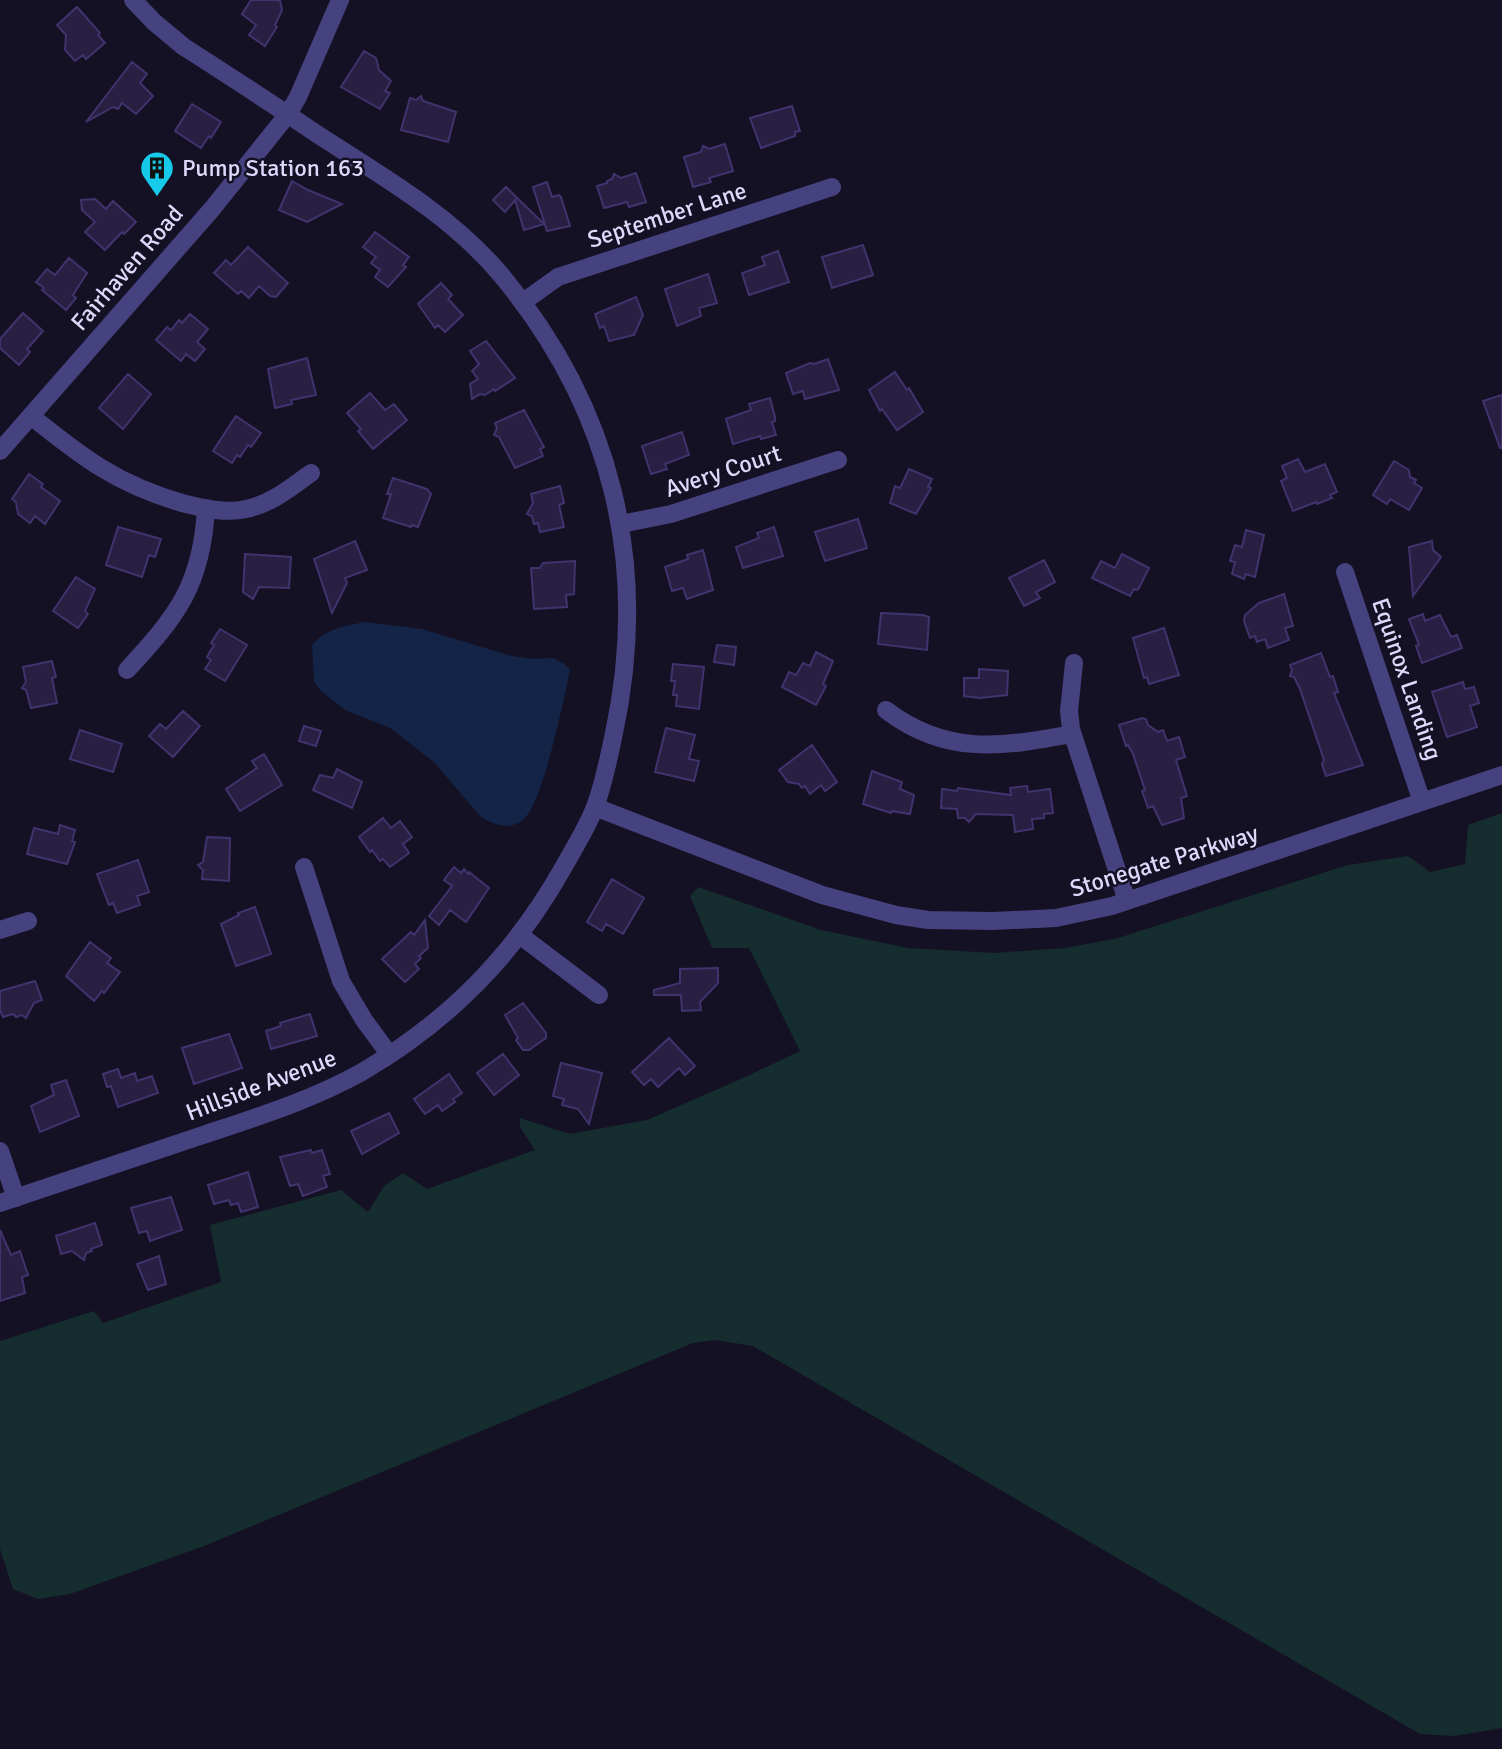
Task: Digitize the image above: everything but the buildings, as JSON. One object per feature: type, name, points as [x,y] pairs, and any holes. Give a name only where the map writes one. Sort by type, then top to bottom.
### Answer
[{"type":"street","name":"Hillside Avenue","points":[[8,1201],[326,1091],[389,1054],[444,1016],[493,969],[521,936],[585,829],[605,773],[623,691],[628,640],[628,591],[621,524],[608,472],[577,390],[523,302],[499,272],[428,206],[184,47],[133,0]]},
{"type":"street","name":"Fairhaven Road","points":[[0,451],[212,209],[288,114],[340,0]]},
{"type":"street","name":"September Lane","points":[[523,302],[558,277],[832,187]]},
{"type":"street","points":[[31,416],[72,450],[116,478],[155,495],[206,508],[234,511],[253,507],[278,496],[311,473]]},
{"type":"street","name":"Avery Court","points":[[621,524],[671,514],[838,460]]},
{"type":"street","points":[[127,670],[166,628],[189,592],[202,546],[206,508]]},
{"type":"street","name":"Equinox Landing","points":[[1345,572],[1422,802]]},
{"type":"street","points":[[1074,663],[1069,711],[1072,734],[1127,901]]},
{"type":"street","points":[[886,710],[909,726],[935,738],[955,743],[1001,745],[1072,734]]},
{"type":"street","name":"Stonegate Parkway","points":[[595,807],[822,895],[896,915],[941,920],[1029,920],[1056,918],[1127,901],[1502,775]]},
{"type":"street","points":[[304,867],[341,981],[358,1012],[389,1054]]},
{"type":"street","points":[[0,930],[28,921]]},
{"type":"street","points":[[521,936],[599,995]]},
{"type":"street","points":[[0,1151],[8,1201]]},
{"type":"green space","points":[[1502,813],[1502,1728],[1454,1736],[1420,1734],[753,1346],[715,1340],[693,1343],[204,1546],[70,1594],[38,1599],[13,1589],[0,1549],[0,1341],[94,1311],[103,1323],[221,1282],[210,1225],[341,1190],[368,1212],[384,1186],[403,1173],[427,1189],[535,1150],[520,1127],[520,1118],[570,1134],[647,1120],[800,1051],[749,948],[712,948],[690,896],[698,887],[821,930],[908,948],[994,953],[1066,948],[1118,938],[1348,865],[1408,856],[1430,872],[1465,864],[1468,825]]},
{"type":"water","points":[[365,622],[422,629],[512,656],[553,658],[570,670],[558,726],[539,792],[519,823],[502,825],[480,816],[434,762],[390,728],[345,710],[314,682],[312,645],[330,631]]},
{"type":"place","name":"Pump Station 163","points":[[157,198]]}]
